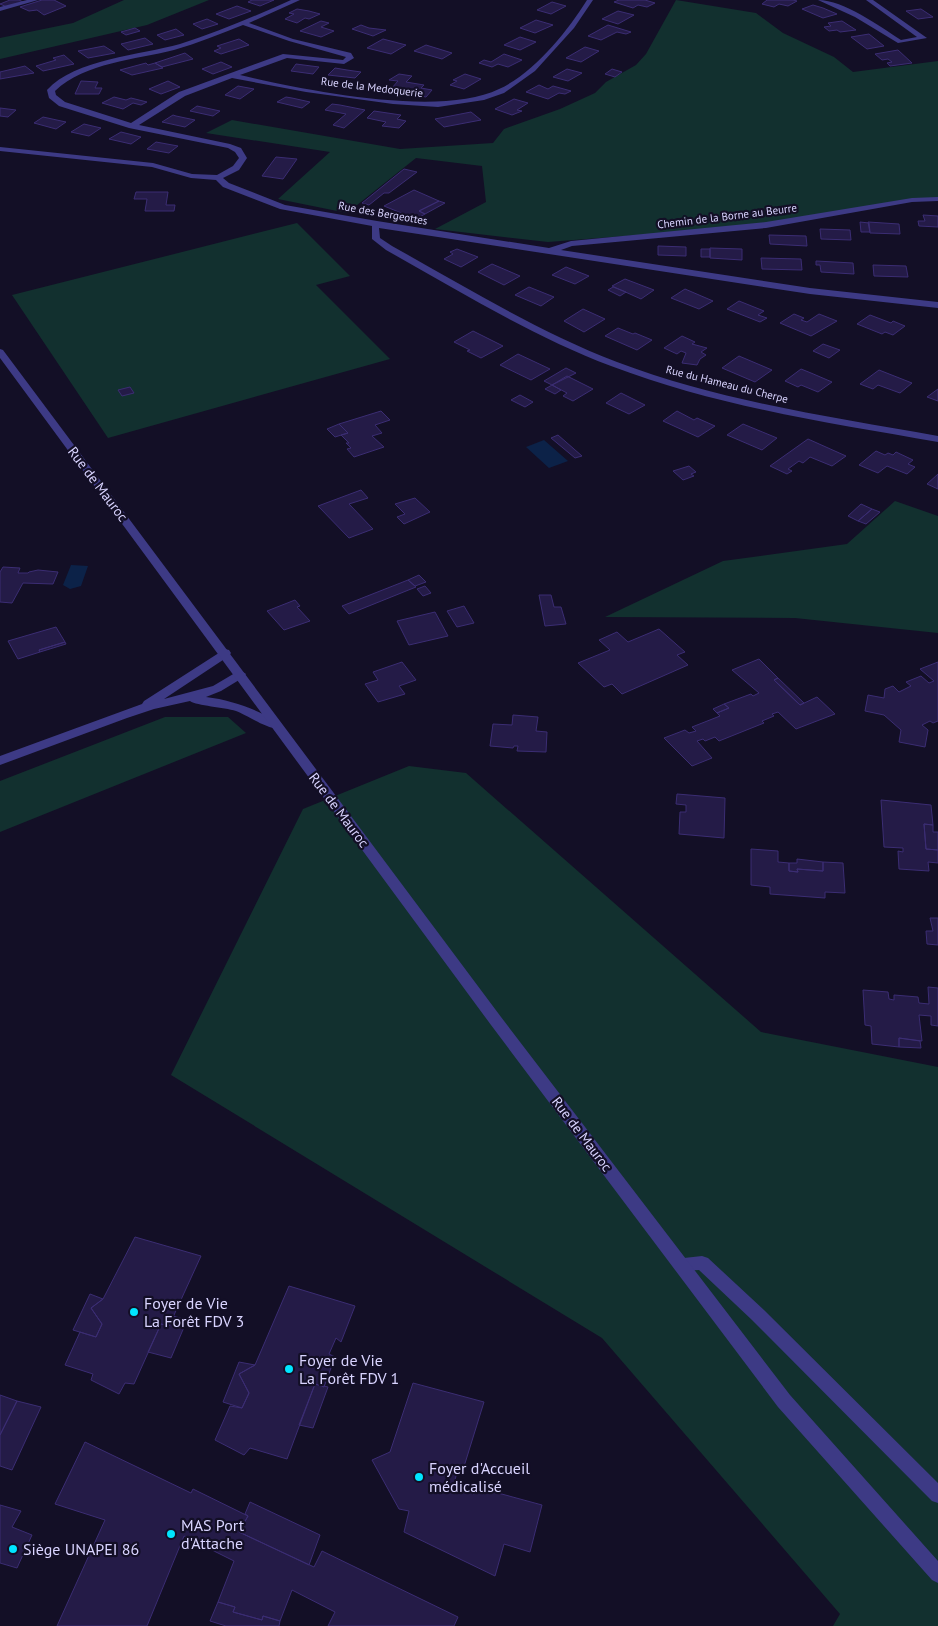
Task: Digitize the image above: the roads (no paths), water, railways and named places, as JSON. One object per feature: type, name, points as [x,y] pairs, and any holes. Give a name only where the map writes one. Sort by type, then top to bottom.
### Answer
[{"type":"street","points":[[0,10],[35,0]]},
{"type":"street","points":[[218,178],[236,168],[242,158],[238,150],[230,146],[132,126],[62,104],[52,96],[51,90],[56,83],[76,73],[181,46],[244,23],[298,0]]},
{"type":"street","name":"Rue de la Medoquerie","points":[[232,76],[275,86],[406,104],[444,104],[482,97],[520,81],[573,26],[590,0]]},
{"type":"street","points":[[821,0],[857,16],[900,42],[923,38],[869,0]]},
{"type":"street","points":[[132,126],[182,94],[286,56],[344,62],[350,58],[244,23]]},
{"type":"street","points":[[286,56],[291,40]]},
{"type":"street","name":"Rue des Bergeottes","points":[[0,149],[126,161],[191,176],[218,178],[226,185],[283,207],[550,251]]},
{"type":"street","name":"Chemin de la Borne au Beurre","points":[[550,251],[556,247],[571,244],[766,225],[912,200],[938,199]]},
{"type":"street","name":"Rue du Hameau du Cherpe","points":[[377,224],[375,228],[376,240],[389,248],[554,339],[615,364],[687,388],[797,414],[938,440]]},
{"type":"street","points":[[550,251],[810,291],[938,305]]},
{"type":"street","name":"Rue de Mauroc","points":[[0,352],[502,1029],[784,1401],[938,1574]]},
{"type":"street","points":[[142,708],[225,653]]},
{"type":"street","points":[[0,761],[142,708],[186,700],[219,689],[240,674]]},
{"type":"street","points":[[186,700],[216,701],[244,708],[276,725]]},
{"type":"street","points":[[681,1264],[702,1263],[765,1322],[938,1495]]},
{"type":"water","points":[[544,440],[568,461],[549,468],[526,447]]},
{"type":"water","points":[[71,565],[88,566],[81,586],[70,589],[63,585]]},
{"type":"place","name":"Foyer de Vie La Forêt FDV 3","points":[[134,1312]]},
{"type":"place","name":"Foyer de Vie La Forêt FDV 1","points":[[289,1369]]},
{"type":"place","name":"Foyer d'Accueil médicalisé","points":[[419,1477]]},
{"type":"place","name":"MAS Port d'Attache","points":[[171,1534]]},
{"type":"place","name":"Siège UNAPEI 86","points":[[13,1549]]}]
